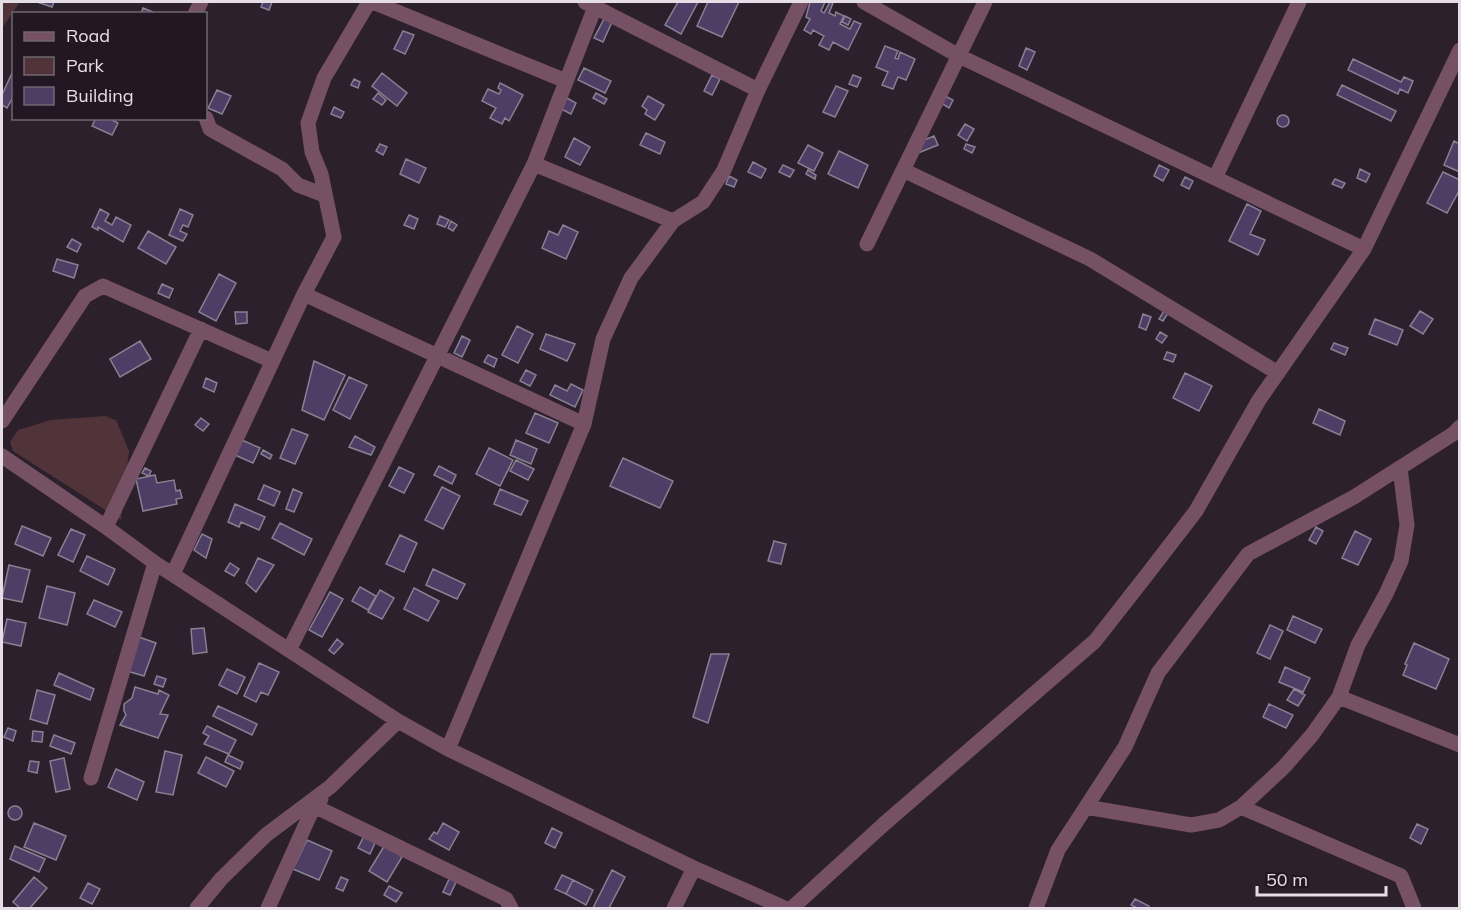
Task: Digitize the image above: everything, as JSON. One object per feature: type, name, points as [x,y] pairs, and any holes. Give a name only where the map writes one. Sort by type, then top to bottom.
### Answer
[{"type":"street","points":[[173,574],[304,294],[334,237],[321,174],[312,153],[308,123],[324,78],[371,2],[566,81]]},
{"type":"street","points":[[448,748],[584,424],[603,339],[631,278],[673,221],[703,202],[724,170],[758,90],[801,2]]},
{"type":"street","points":[[864,2],[958,56],[1364,249]]},
{"type":"street","points":[[867,244],[985,2]]},
{"type":"street","points":[[1215,178],[1299,2]]},
{"type":"street","points":[[289,650],[534,164],[566,81],[590,4],[758,90]]},
{"type":"street","points":[[792,909],[884,824],[1095,641],[1196,511],[1259,400],[1364,249],[1460,50]]},
{"type":"street","points":[[207,120],[210,129],[282,170],[298,185],[324,195]]},
{"type":"street","points":[[534,164],[673,221]]},
{"type":"street","points":[[903,170],[1090,259],[1278,373]]},
{"type":"street","points":[[2,421],[85,296],[103,286],[272,361]]},
{"type":"street","points":[[304,294],[584,424]]},
{"type":"street","points":[[106,527],[201,329]]},
{"type":"street","points":[[1036,909],[1058,850],[1125,747],[1158,673],[1248,554],[1354,497],[1453,434],[1460,427]]},
{"type":"street","points":[[2,456],[155,563],[398,721],[448,748],[694,868],[785,909]]},
{"type":"street","points":[[1086,807],[1191,825],[1219,820],[1241,807],[1284,767],[1312,735],[1339,697],[1358,645],[1401,561],[1407,525],[1400,468]]},
{"type":"street","points":[[91,778],[155,563]]},
{"type":"street","points":[[1339,697],[1460,745]]},
{"type":"street","points":[[268,909],[314,806],[330,787],[398,721]]},
{"type":"street","points":[[197,909],[221,879],[266,836],[330,787]]},
{"type":"street","points":[[314,806],[506,899],[511,909]]},
{"type":"street","points":[[1241,807],[1401,876],[1414,909]]},
{"type":"street","points":[[674,909],[694,868]]},
{"type":"green space","points":[[2,2],[20,2],[12,12],[2,28]]},
{"type":"green space","points":[[105,416],[116,420],[129,451],[121,520],[13,451],[10,442],[18,430],[51,420]]},
{"type":"building","points":[[37,2],[54,2],[52,7]]},
{"type":"building","points":[[263,2],[272,2],[269,10],[261,7]]},
{"type":"building","points":[[678,2],[698,2],[681,34],[665,25]]},
{"type":"building","points":[[708,2],[739,2],[722,37],[697,26]]},
{"type":"building","points":[[810,2],[825,2],[821,11],[824,13],[830,2],[833,3],[829,13],[835,16],[836,12],[844,16],[840,24],[850,29],[854,21],[861,24],[848,50],[833,42],[829,50],[819,45],[824,36],[813,30],[811,34],[804,30],[810,19],[806,17]]},
{"type":"building","points":[[143,8],[153,12],[142,12]]},
{"type":"building","points":[[845,16],[851,19],[848,25],[842,22]]},
{"type":"building","points":[[604,19],[612,22],[603,42],[594,38]]},
{"type":"building","points":[[403,31],[414,35],[405,54],[394,49]]},
{"type":"building","points":[[885,46],[898,51],[895,58],[898,59],[900,52],[915,59],[906,80],[898,77],[893,89],[882,85],[888,72],[876,67]]},
{"type":"building","points":[[1026,48],[1035,52],[1027,70],[1019,66]]},
{"type":"building","points":[[1353,59],[1401,82],[1404,77],[1413,81],[1408,93],[1400,89],[1398,94],[1348,70]]},
{"type":"building","points":[[584,68],[611,81],[605,93],[578,80]]},
{"type":"building","points":[[12,73],[12,99],[7,108],[2,105],[2,95]]},
{"type":"building","points":[[382,73],[407,93],[397,106],[372,86]]},
{"type":"building","points":[[712,75],[720,79],[712,95],[704,91]]},
{"type":"building","points":[[853,75],[861,78],[857,87],[849,84]]},
{"type":"building","points":[[354,79],[360,82],[358,88],[351,85]]},
{"type":"building","points":[[500,83],[523,95],[509,121],[505,118],[502,124],[490,118],[496,108],[482,101],[488,89],[499,94]]},
{"type":"building","points":[[1342,85],[1396,111],[1391,121],[1337,95]]},
{"type":"building","points":[[836,86],[848,91],[835,117],[823,112]]},
{"type":"building","points":[[217,90],[231,96],[222,114],[208,108]]},
{"type":"building","points":[[378,93],[386,100],[382,105],[373,99]]},
{"type":"building","points":[[596,93],[607,99],[604,104],[593,98]]},
{"type":"building","points":[[648,96],[664,105],[655,120],[645,114],[647,110],[642,106]]},
{"type":"building","points":[[945,96],[953,100],[949,108],[941,103]]},
{"type":"building","points":[[565,97],[576,103],[571,114],[559,108]]},
{"type":"building","points":[[334,107],[344,112],[341,118],[331,114]]},
{"type":"building","points":[[1285,115],[1289,121],[1285,127],[1281,127],[1277,119]]},
{"type":"building","points":[[95,120],[112,120],[118,123],[112,135],[92,126]]},
{"type":"building","points":[[965,124],[974,129],[967,141],[958,135]]},
{"type":"building","points":[[646,133],[665,142],[660,154],[640,145]]},
{"type":"building","points":[[934,136],[938,145],[918,153],[915,144]]},
{"type":"building","points":[[574,138],[590,147],[580,165],[565,157]]},
{"type":"building","points":[[1454,141],[1460,144],[1460,172],[1444,165]]},
{"type":"building","points":[[380,144],[387,147],[383,155],[376,151]]},
{"type":"building","points":[[966,144],[975,147],[972,153],[964,149]]},
{"type":"building","points":[[808,145],[823,153],[814,171],[798,163]]},
{"type":"building","points":[[839,151],[868,165],[858,188],[828,174]]},
{"type":"building","points":[[406,159],[426,168],[419,183],[400,174]]},
{"type":"building","points":[[753,162],[766,169],[761,178],[748,172]]},
{"type":"building","points":[[783,165],[794,170],[790,177],[779,172]]},
{"type":"building","points":[[1159,165],[1169,170],[1163,181],[1154,176]]},
{"type":"building","points":[[1360,169],[1370,174],[1366,182],[1357,178]]},
{"type":"building","points":[[808,170],[816,175],[815,179],[806,174]]},
{"type":"building","points":[[1443,172],[1460,180],[1460,189],[1447,213],[1427,203]]},
{"type":"building","points":[[729,176],[737,180],[734,187],[726,184]]},
{"type":"building","points":[[1185,177],[1193,181],[1189,189],[1181,185]]},
{"type":"building","points":[[1335,179],[1345,183],[1342,188],[1332,184]]},
{"type":"building","points":[[1247,204],[1261,211],[1250,234],[1265,240],[1258,255],[1229,241]]},
{"type":"building","points":[[100,209],[109,214],[105,221],[112,225],[116,217],[131,225],[123,242],[98,227],[98,230],[92,227]]},
{"type":"building","points":[[180,209],[193,215],[188,227],[183,225],[180,231],[187,234],[183,241],[169,235]]},
{"type":"building","points":[[409,215],[418,219],[414,229],[404,225]]},
{"type":"building","points":[[440,216],[449,220],[445,227],[437,224]]},
{"type":"building","points":[[451,221],[457,225],[453,231],[448,228]]},
{"type":"building","points":[[563,225],[578,232],[566,259],[542,248],[549,231],[558,235]]},
{"type":"building","points":[[148,231],[176,247],[166,264],[138,248]]},
{"type":"building","points":[[72,239],[81,244],[77,252],[67,247]]},
{"type":"building","points":[[57,259],[78,265],[74,278],[53,271]]},
{"type":"building","points":[[219,274],[236,283],[216,321],[199,312]]},
{"type":"building","points":[[162,284],[173,289],[169,298],[158,293]]},
{"type":"building","points":[[1164,311],[1168,313],[1163,321],[1159,319]]},
{"type":"building","points":[[1420,311],[1433,319],[1423,334],[1410,326]]},
{"type":"building","points":[[235,312],[247,312],[247,323],[236,324]]},
{"type":"building","points":[[1143,314],[1151,317],[1146,330],[1139,327]]},
{"type":"building","points":[[1375,319],[1403,330],[1397,345],[1369,334]]},
{"type":"building","points":[[517,326],[533,334],[518,363],[502,355]]},
{"type":"building","points":[[1160,332],[1167,336],[1162,343],[1156,339]]},
{"type":"building","points":[[546,334],[575,344],[567,361],[540,349]]},
{"type":"building","points":[[462,336],[470,340],[462,357],[454,353]]},
{"type":"building","points":[[140,341],[151,359],[120,377],[110,359]]},
{"type":"building","points":[[1334,343],[1348,348],[1345,355],[1331,349]]},
{"type":"building","points":[[1167,352],[1176,355],[1173,362],[1164,359]]},
{"type":"building","points":[[488,355],[497,359],[494,367],[484,362]]},
{"type":"building","points":[[314,361],[345,375],[324,420],[302,410]]},
{"type":"building","points":[[526,370],[536,375],[530,386],[520,381]]},
{"type":"building","points":[[1185,373],[1212,386],[1199,411],[1173,398]]},
{"type":"building","points":[[349,377],[367,385],[350,419],[333,410]]},
{"type":"building","points":[[206,378],[217,383],[214,392],[203,387]]},
{"type":"building","points":[[571,384],[583,390],[575,407],[550,395],[555,385],[567,391]]},
{"type":"building","points":[[1319,409],[1345,421],[1340,435],[1313,423]]},
{"type":"building","points":[[535,413],[558,423],[549,443],[526,433]]},
{"type":"building","points":[[201,418],[209,424],[203,431],[195,425]]},
{"type":"building","points":[[292,429],[308,435],[295,464],[280,458]]},
{"type":"building","points":[[355,436],[375,447],[371,455],[349,447]]},
{"type":"building","points":[[242,440],[260,448],[253,463],[235,455]]},
{"type":"building","points":[[516,440],[537,449],[531,464],[510,455]]},
{"type":"building","points":[[489,448],[513,460],[500,486],[476,474]]},
{"type":"building","points":[[263,450],[272,455],[270,459],[261,454]]},
{"type":"building","points":[[623,458],[673,481],[660,508],[610,486]]},
{"type":"building","points":[[516,460],[534,469],[528,480],[510,471]]},
{"type":"building","points":[[439,466],[456,475],[452,484],[434,475]]},
{"type":"building","points":[[399,467],[414,474],[404,493],[389,486]]},
{"type":"building","points":[[145,468],[151,471],[149,476],[142,473]]},
{"type":"building","points":[[155,475],[157,483],[174,480],[176,491],[180,490],[182,498],[176,499],[177,504],[143,511],[136,479]]},
{"type":"building","points":[[264,485],[280,492],[274,506],[258,499]]},
{"type":"building","points":[[442,487],[460,496],[443,529],[425,520]]},
{"type":"building","points":[[293,489],[302,493],[294,512],[286,509]]},
{"type":"building","points":[[500,489],[528,501],[521,515],[494,504]]},
{"type":"building","points":[[235,504],[265,517],[259,530],[241,522],[239,527],[228,522]]},
{"type":"building","points":[[280,523],[312,539],[304,555],[272,538]]},
{"type":"building","points":[[22,526],[51,538],[43,556],[15,544]]},
{"type":"building","points":[[1316,527],[1323,531],[1316,544],[1309,540]]},
{"type":"building","points":[[71,529],[85,535],[73,562],[58,555]]},
{"type":"building","points":[[1355,531],[1371,539],[1358,565],[1342,558]]},
{"type":"building","points":[[202,534],[212,539],[206,558],[194,550]]},
{"type":"building","points":[[400,535],[417,543],[404,572],[386,564]]},
{"type":"building","points":[[774,541],[786,544],[781,564],[768,561]]},
{"type":"building","points":[[87,556],[115,569],[108,585],[80,571]]},
{"type":"building","points":[[258,558],[274,565],[256,592],[246,583]]},
{"type":"building","points":[[230,563],[239,569],[234,576],[225,571]]},
{"type":"building","points":[[9,565],[30,570],[22,602],[2,598]]},
{"type":"building","points":[[433,569],[465,584],[457,599],[426,585]]},
{"type":"building","points":[[47,586],[75,593],[67,625],[39,618]]},
{"type":"building","points":[[360,587],[376,596],[368,610],[352,601]]},
{"type":"building","points":[[414,588],[439,601],[428,621],[404,609]]},
{"type":"building","points":[[380,590],[394,598],[382,619],[368,612]]},
{"type":"building","points":[[330,592],[343,599],[322,637],[309,630]]},
{"type":"building","points":[[94,600],[122,612],[115,627],[87,614]]},
{"type":"building","points":[[1293,616],[1322,629],[1315,643],[1287,630]]},
{"type":"building","points":[[7,619],[26,623],[21,646],[2,642]]},
{"type":"building","points":[[1270,625],[1283,631],[1270,659],[1257,653]]},
{"type":"building","points":[[204,628],[207,652],[193,654],[191,629]]},
{"type":"building","points":[[139,637],[156,643],[144,676],[127,671]]},
{"type":"building","points":[[337,639],[343,644],[334,654],[329,650]]},
{"type":"building","points":[[1414,643],[1449,659],[1436,689],[1403,675]]},
{"type":"building","points":[[711,654],[729,654],[708,723],[693,717]]},
{"type":"building","points":[[259,663],[279,672],[268,695],[261,692],[256,702],[244,696]]},
{"type":"building","points":[[1285,667],[1310,678],[1303,692],[1279,682]]},
{"type":"building","points":[[227,669],[245,677],[237,694],[219,685]]},
{"type":"building","points":[[59,673],[94,689],[90,700],[54,685]]},
{"type":"building","points":[[157,676],[166,679],[163,687],[154,684]]},
{"type":"building","points":[[135,687],[158,694],[159,690],[169,695],[160,714],[168,715],[158,738],[120,725],[126,715],[124,704],[132,698]]},
{"type":"building","points":[[1294,689],[1305,695],[1298,706],[1287,700]]},
{"type":"building","points":[[37,690],[55,695],[47,724],[30,719]]},
{"type":"building","points":[[1269,704],[1293,715],[1286,728],[1263,717]]},
{"type":"building","points":[[218,706],[257,724],[252,735],[213,716]]},
{"type":"building","points":[[207,726],[236,740],[229,754],[204,744],[209,736],[203,733]]},
{"type":"building","points":[[8,728],[16,731],[13,741],[4,737]]},
{"type":"building","points":[[33,731],[43,732],[42,742],[32,741]]},
{"type":"building","points":[[54,735],[75,743],[71,754],[50,746]]},
{"type":"building","points":[[165,751],[182,755],[173,795],[156,792]]},
{"type":"building","points":[[228,755],[243,762],[240,769],[225,762]]},
{"type":"building","points":[[206,757],[234,771],[226,787],[198,773]]},
{"type":"building","points":[[64,758],[70,789],[56,792],[50,761]]},
{"type":"building","points":[[30,761],[39,762],[37,773],[28,771]]},
{"type":"building","points":[[116,769],[144,782],[137,800],[108,787]]},
{"type":"building","points":[[12,806],[18,806],[22,813],[18,820],[12,820],[8,816],[8,810]]},
{"type":"building","points":[[34,823],[66,836],[56,860],[24,847]]},
{"type":"building","points":[[443,823],[459,832],[449,850],[429,839],[434,832],[437,834]]},
{"type":"building","points":[[1417,824],[1428,829],[1421,844],[1410,838]]},
{"type":"building","points":[[552,828],[562,833],[555,848],[545,843]]},
{"type":"building","points":[[364,836],[376,841],[370,854],[358,848]]},
{"type":"building","points":[[307,840],[332,851],[319,880],[293,869]]},
{"type":"building","points":[[386,843],[402,857],[387,882],[369,871]]},
{"type":"building","points":[[15,846],[45,859],[39,872],[10,859]]},
{"type":"building","points":[[612,870],[625,877],[609,908],[593,908]]},
{"type":"building","points":[[451,875],[458,878],[450,895],[443,892]]},
{"type":"building","points":[[562,875],[573,880],[566,894],[555,889]]},
{"type":"building","points":[[34,877],[47,888],[30,908],[20,908],[13,902]]},
{"type":"building","points":[[341,877],[348,880],[343,891],[336,888]]},
{"type":"building","points":[[573,880],[593,890],[586,905],[566,894]]},
{"type":"building","points":[[88,883],[100,889],[92,904],[80,898]]},
{"type":"building","points":[[389,886],[402,893],[396,902],[384,895]]},
{"type":"building","points":[[1135,899],[1149,906],[1148,908],[1137,908],[1131,905]]}]
